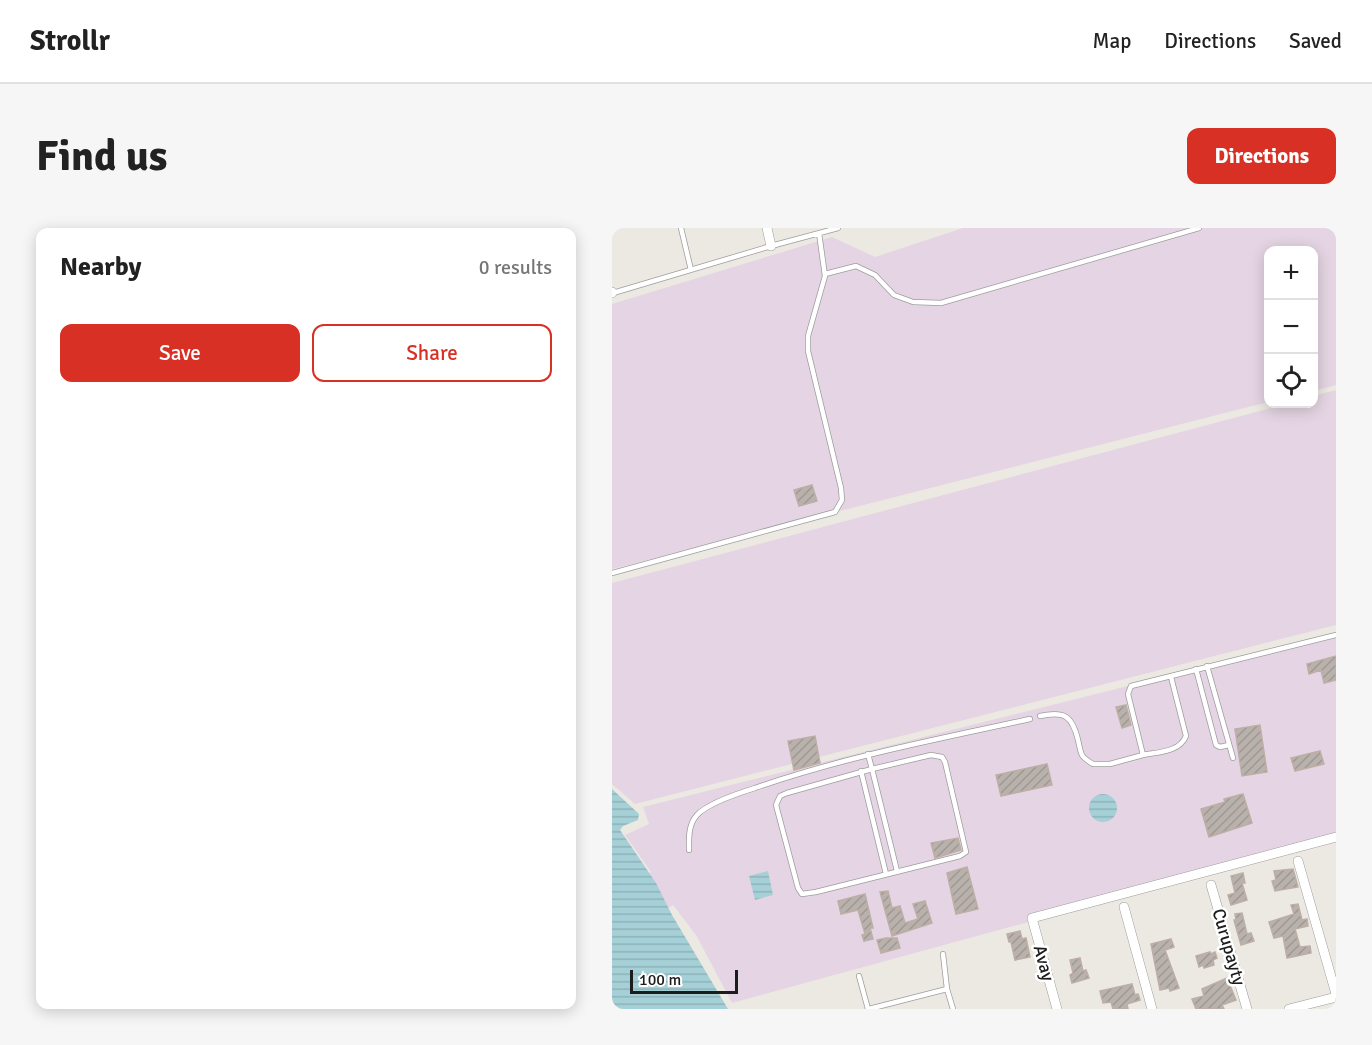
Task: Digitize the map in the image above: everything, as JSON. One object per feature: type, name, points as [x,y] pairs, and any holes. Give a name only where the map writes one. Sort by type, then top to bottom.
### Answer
[{"type":"street","points":[[766,228],[771,246]]},
{"type":"street","name":"Avay","points":[[1057,1009],[1028,919],[1336,837]]},
{"type":"street","points":[[1289,1009],[1336,995],[1298,861]]},
{"type":"street","name":"Curupayty","points":[[1212,885],[1247,1009]]},
{"type":"street","points":[[1124,907],[1152,1009]]},
{"type":"lane","points":[[681,228],[691,270]]},
{"type":"lane","points":[[612,292],[838,228]]},
{"type":"lane","points":[[825,274],[856,266],[875,275],[894,295],[913,302],[941,303],[1199,228]]},
{"type":"lane","points":[[612,573],[835,512],[842,500],[841,488],[808,351],[808,336],[823,289],[825,274],[819,233]]},
{"type":"lane","points":[[1143,755],[1128,689],[1131,686],[1336,635]]},
{"type":"lane","points":[[1207,666],[1233,758]]},
{"type":"lane","points":[[1196,669],[1214,741],[1220,747],[1229,745]]},
{"type":"lane","points":[[1040,716],[1056,713],[1071,721],[1082,755],[1093,764],[1110,764],[1174,748],[1183,743],[1186,736],[1171,677]]},
{"type":"lane","points":[[689,850],[690,827],[697,815],[708,807],[742,792],[794,774],[868,754],[1030,719]]},
{"type":"lane","points":[[868,754],[897,871]]},
{"type":"lane","points":[[931,755],[942,758],[945,762],[966,852],[960,856],[802,894],[798,888],[776,805],[780,796],[861,771],[931,755]]},
{"type":"lane","points":[[861,771],[886,874]]},
{"type":"lane","points":[[943,954],[947,989],[953,1009]]},
{"type":"lane","points":[[859,976],[869,1009],[947,989]]},
{"type":"shaded area","points":[[963,228],[1336,228],[1336,385],[1318,390],[1318,246],[1264,246],[1264,403],[612,569],[612,304],[832,237],[875,257]]},
{"type":"shaded area","points":[[1336,390],[1336,625],[635,804],[612,784],[612,583],[1271,408],[1318,408],[1318,395]]},
{"type":"shaded area","points":[[1336,634],[1336,838],[732,1003],[696,935],[673,905],[631,929],[612,894],[651,872],[625,835],[649,824],[643,807]]},
{"type":"water","points":[[612,789],[639,814],[638,820],[623,826],[620,830],[656,883],[672,915],[728,1009],[612,1009]]},
{"type":"water","points":[[1103,794],[1113,798],[1117,808],[1113,818],[1103,822],[1093,818],[1089,808],[1093,798]]},
{"type":"water","points":[[768,871],[773,895],[755,900],[749,876]]},
{"type":"building","points":[[812,485],[817,501],[799,506],[794,490]]},
{"type":"building","points":[[1336,656],[1336,680],[1324,683],[1321,670],[1309,674],[1307,664]]},
{"type":"building","points":[[1126,705],[1131,725],[1122,728],[1116,707]]},
{"type":"building","points":[[1260,725],[1267,772],[1242,776],[1235,729]]},
{"type":"building","points":[[815,736],[820,763],[794,770],[788,741]]},
{"type":"building","points":[[1320,751],[1324,764],[1295,771],[1291,758]]},
{"type":"building","points":[[1047,764],[1052,785],[1001,796],[996,775]]},
{"type":"building","points":[[1243,794],[1252,823],[1209,837],[1201,809]]},
{"type":"building","points":[[958,838],[961,850],[935,858],[931,843]]},
{"type":"building","points":[[967,867],[978,909],[956,914],[947,873]]},
{"type":"building","points":[[1293,869],[1298,887],[1275,891],[1272,881],[1276,880],[1274,871]]},
{"type":"building","points":[[1243,873],[1245,883],[1242,883],[1247,900],[1231,905],[1228,895],[1235,893],[1231,876]]},
{"type":"building","points":[[888,891],[892,908],[900,906],[905,923],[918,919],[913,904],[925,901],[932,923],[892,936],[880,892]]},
{"type":"building","points":[[865,894],[873,928],[870,928],[873,939],[864,941],[862,935],[865,934],[858,910],[841,914],[838,901]]},
{"type":"building","points":[[1298,904],[1302,920],[1307,919],[1308,926],[1295,929],[1300,947],[1310,946],[1311,953],[1287,958],[1283,936],[1274,938],[1269,922],[1294,914],[1291,905]]},
{"type":"building","points":[[1242,913],[1247,934],[1251,933],[1254,941],[1241,945],[1234,920],[1236,920],[1235,914]]},
{"type":"building","points":[[1020,931],[1022,939],[1026,938],[1030,957],[1015,960],[1007,934]]},
{"type":"building","points":[[897,938],[900,948],[881,953],[877,940]]},
{"type":"building","points":[[1171,939],[1174,947],[1165,950],[1179,988],[1170,991],[1169,988],[1160,990],[1151,944]]},
{"type":"building","points":[[1210,952],[1211,954],[1215,952],[1217,958],[1213,960],[1214,965],[1199,967],[1196,956]]},
{"type":"building","points":[[1080,958],[1083,971],[1086,970],[1089,978],[1072,983],[1070,975],[1073,973],[1070,960]]},
{"type":"building","points":[[1227,978],[1236,1000],[1222,1005],[1224,1009],[1196,1009],[1192,999],[1204,996],[1202,989]]},
{"type":"building","points":[[1132,984],[1135,995],[1138,994],[1140,1000],[1127,1004],[1128,1009],[1113,1009],[1111,1002],[1103,1003],[1100,991]]}]
